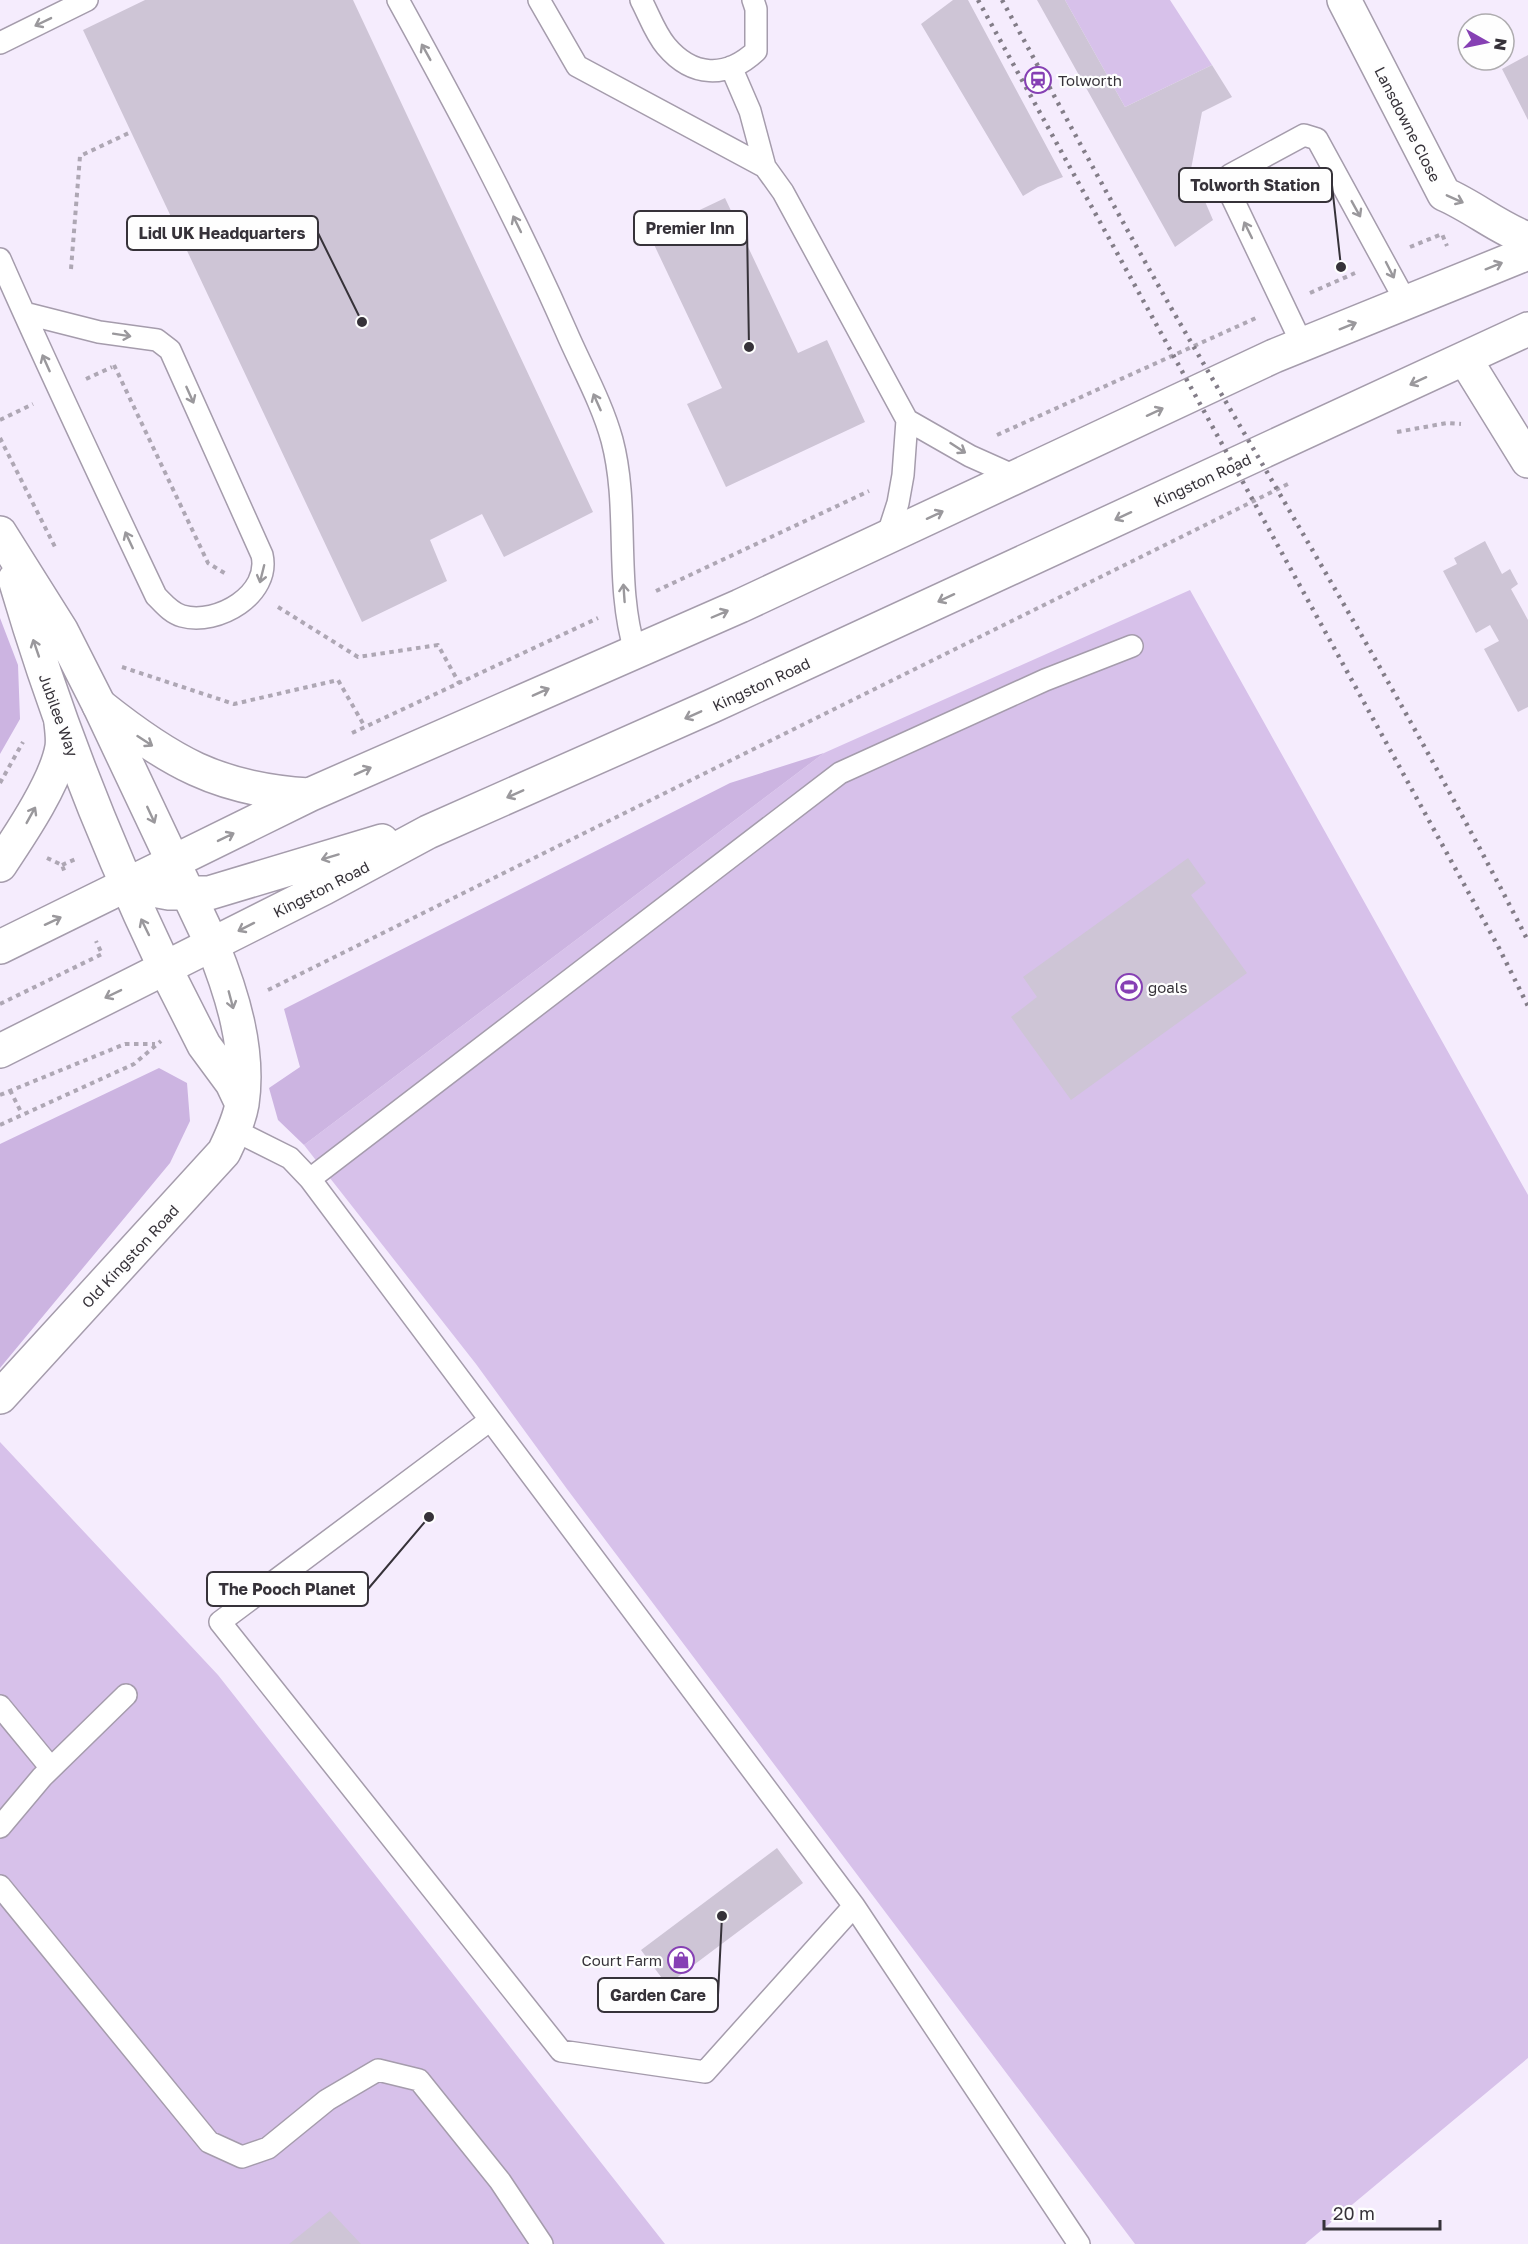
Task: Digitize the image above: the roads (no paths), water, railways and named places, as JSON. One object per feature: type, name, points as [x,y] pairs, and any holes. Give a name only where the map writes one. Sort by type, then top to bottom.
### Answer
[{"type":"main road","name":"Lansdowne Close","points":[[1344,0],[1444,194],[1469,204],[1504,231],[1528,239]]},
{"type":"main road","points":[[0,947],[309,795],[740,606],[1302,344],[1528,253]]},
{"type":"main road","name":"Kingston Road","points":[[0,1051],[428,832],[712,706],[1528,329]]},
{"type":"main road","points":[[1465,358],[1528,461]]},
{"type":"main road","name":"Jubilee Way","points":[[2,537],[61,630],[189,895]]},
{"type":"main road","name":"Jubilee Way","points":[[2,537],[33,642],[62,723],[125,885],[165,968]]},
{"type":"main road","points":[[99,705],[144,741],[224,781],[268,793],[309,795]]},
{"type":"main road","points":[[0,865],[21,832],[56,765],[62,747],[62,723]]},
{"type":"main road","points":[[125,885],[189,895],[228,890],[386,840],[428,832]]},
{"type":"main road","name":"Old Kingston Road","points":[[0,1397],[210,1170],[224,1152],[238,1117],[241,1047],[234,1007],[212,944],[189,895]]},
{"type":"main road","points":[[165,968],[204,1044],[232,1083],[238,1117]]},
{"type":"lane","points":[[0,43],[87,0]]},
{"type":"lane","points":[[398,0],[488,165],[540,271],[609,429],[618,475],[625,605],[635,651]]},
{"type":"lane","points":[[539,0],[577,66],[765,167]]},
{"type":"lane","points":[[641,0],[665,45],[684,63],[715,72],[748,59],[756,51],[756,9],[753,0]]},
{"type":"lane","points":[[731,67],[750,111],[765,167],[783,192],[907,420],[970,456],[1017,477]]},
{"type":"lane","points":[[1302,344],[1228,189],[1230,175],[1304,135],[1317,139],[1406,302]]},
{"type":"lane","points":[[0,259],[24,313],[59,391],[156,596],[179,615],[208,616],[221,612],[255,592],[265,570],[262,555],[170,350],[158,340],[99,332],[24,313]]},
{"type":"lane","points":[[887,537],[898,503],[903,475],[907,420]]},
{"type":"lane","points":[[310,1179],[840,773],[1045,680],[1132,645]]},
{"type":"lane","points":[[238,1117],[290,1158],[310,1179],[854,1906],[1079,2244]]},
{"type":"lane","points":[[489,1420],[220,1622],[561,2052],[705,2072],[854,1906]]},
{"type":"lane","points":[[0,1827],[51,1768],[126,1695]]},
{"type":"lane","points":[[0,1706],[51,1768]]},
{"type":"lane","points":[[0,1886],[208,2142],[242,2157],[268,2148],[327,2100],[378,2070],[419,2080],[500,2181],[542,2244]]},
{"type":"railway","points":[[978,0],[1499,948],[1528,1006]]},
{"type":"railway","points":[[1002,0],[1174,313],[1400,703],[1528,941]]},
{"type":"place","name":"Tolworth","points":[[1038,80]]},
{"type":"place","name":"Tolworth Station","points":[[1341,267]]},
{"type":"place","name":"Lidl UK Headquarters","points":[[362,322]]},
{"type":"place","name":"Premier Inn","points":[[749,347]]},
{"type":"place","name":"goals","points":[[1129,987]]},
{"type":"place","name":"The Pooch Planet","points":[[429,1517]]},
{"type":"place","name":"Garden Care","points":[[722,1916]]},
{"type":"place","name":"Court Farm","points":[[681,1960]]}]
